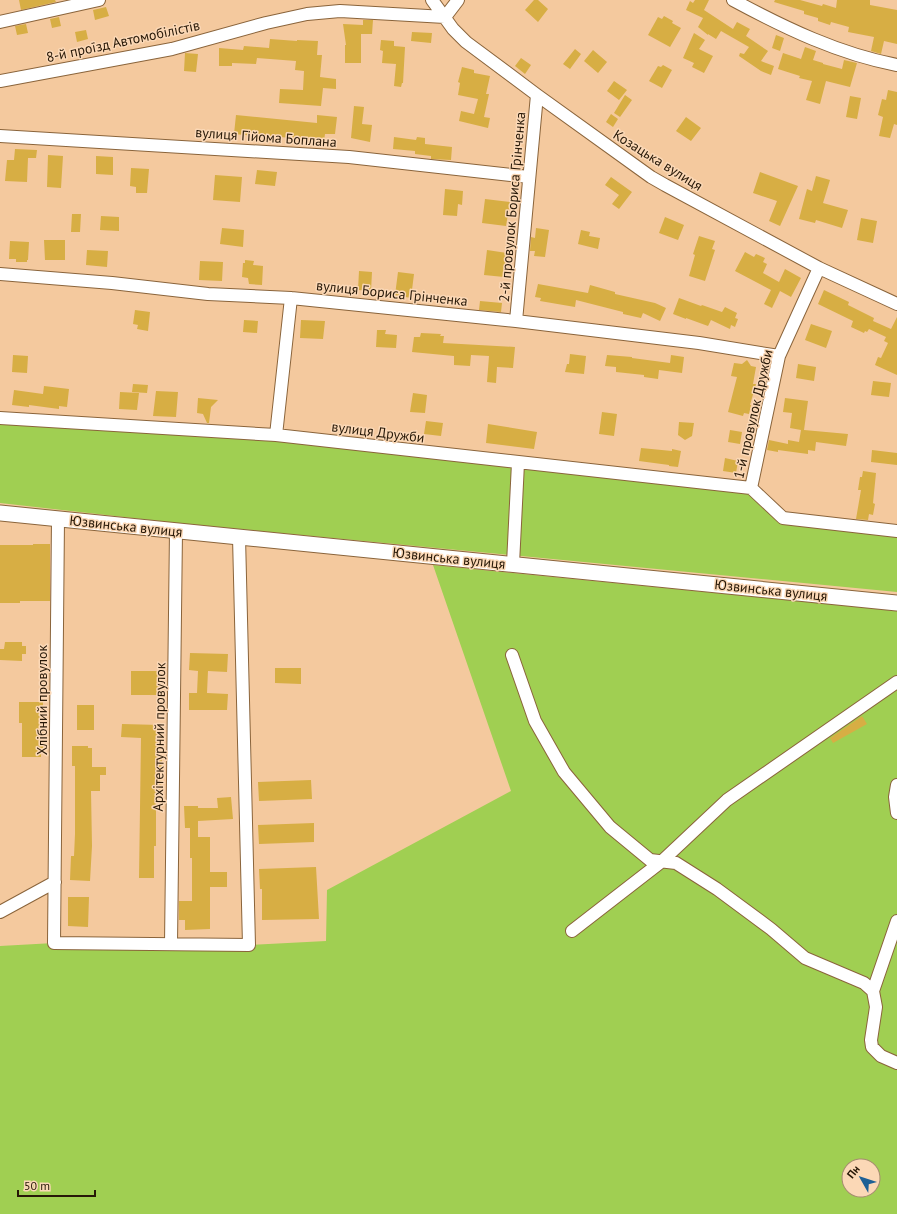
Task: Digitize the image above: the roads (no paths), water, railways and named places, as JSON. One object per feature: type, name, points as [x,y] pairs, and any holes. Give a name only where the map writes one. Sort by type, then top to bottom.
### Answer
[{"type":"main road","name":"Юзвинська вулиця","points":[[0,513],[897,603]]},
{"type":"street","points":[[0,22],[99,0]]},
{"type":"street","name":"Козацька вулиця","points":[[432,0],[457,34],[466,42],[537,96],[638,168],[665,185],[819,268],[897,304]]},
{"type":"street","points":[[444,16],[458,0]]},
{"type":"street","points":[[733,0],[757,13],[820,42],[875,60],[897,65]]},
{"type":"street","name":"8-й проїзд Автомобілістів","points":[[0,81],[172,49],[266,23],[307,14],[340,11],[444,16]]},
{"type":"street","name":"2-й провулок Бориса Грінченка","points":[[516,321],[537,96]]},
{"type":"street","name":"вулиця Гійома Боплана","points":[[0,136],[349,157],[529,178]]},
{"type":"street","name":"1-й провулок Дружби","points":[[819,268],[779,356],[751,488],[783,518],[897,531]]},
{"type":"street","name":"вулиця Бориса Грінченка","points":[[0,274],[112,283],[208,294],[291,298],[516,321],[699,344],[779,356]]},
{"type":"street","points":[[276,435],[291,298]]},
{"type":"street","name":"вулиця Дружби","points":[[0,418],[276,435],[751,488]]},
{"type":"street","points":[[513,564],[518,463]]},
{"type":"street","name":"Хлібний провулок","points":[[58,519],[54,943],[171,944]]},
{"type":"street","name":"Архітектурний провулок","points":[[171,944],[176,531]]},
{"type":"street","points":[[171,944],[249,945],[239,537]]},
{"type":"street","points":[[512,655],[535,721],[564,772],[610,827],[650,860],[676,863],[717,889],[771,929],[805,958],[864,984],[873,991]]},
{"type":"street","points":[[572,931],[661,862],[727,800],[897,682]]},
{"type":"street","points":[[897,784],[895,798],[897,813]]},
{"type":"street","points":[[0,912],[55,882]]},
{"type":"street","points":[[897,921],[873,991],[876,1007],[871,1040],[872,1047],[881,1056],[897,1063]]}]
